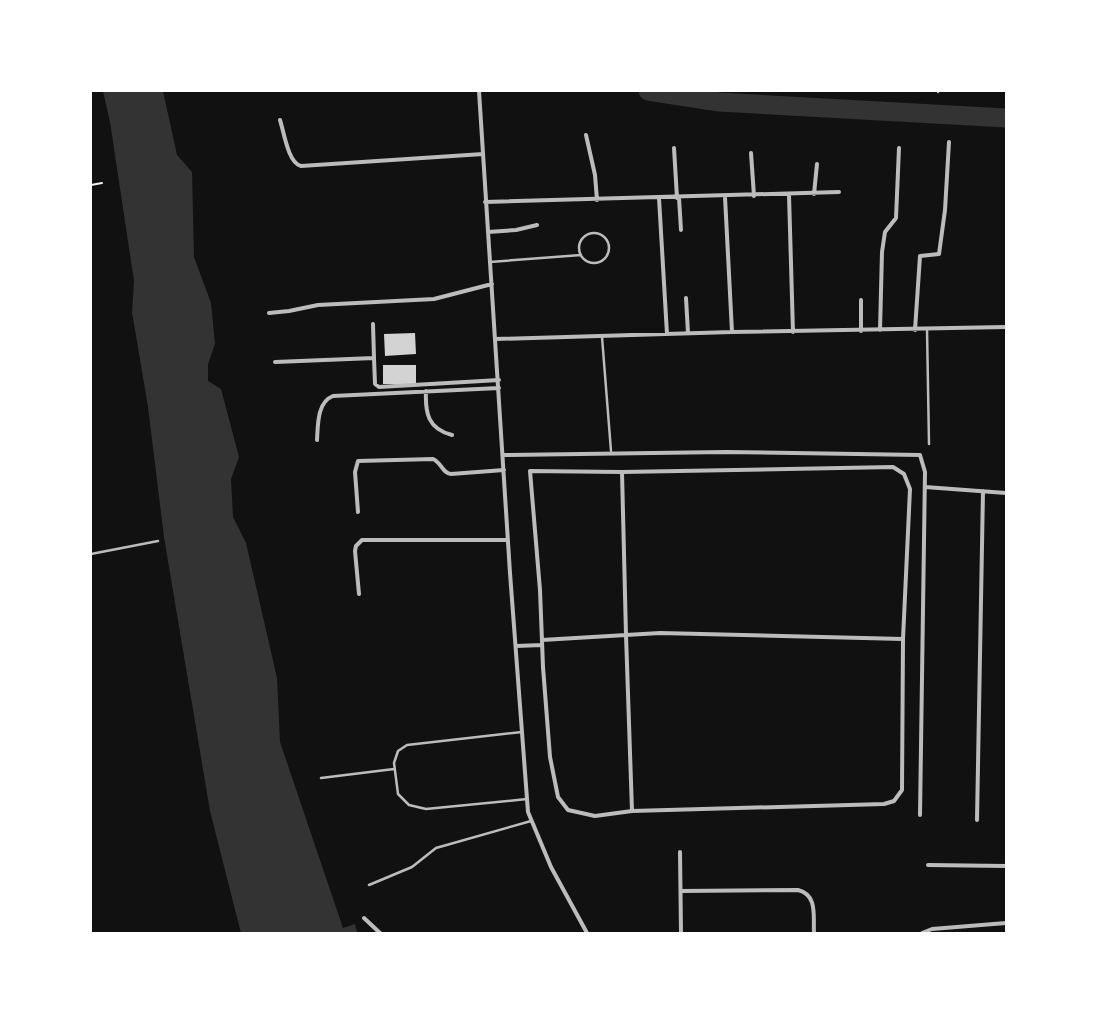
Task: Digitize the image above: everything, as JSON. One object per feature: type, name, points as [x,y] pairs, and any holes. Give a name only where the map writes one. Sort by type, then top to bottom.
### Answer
[{"type":"street","points":[[479,91],[485,202],[499,380],[508,540],[528,812],[551,867],[587,933]]},
{"type":"street","points":[[280,120],[292,160],[297,165],[301,166],[483,154]]},
{"type":"street","points":[[586,135],[595,175],[597,200]]},
{"type":"street","points":[[915,330],[920,256],[939,254],[945,210],[949,142]]},
{"type":"street","points":[[674,148],[681,230]]},
{"type":"street","points":[[880,330],[882,252],[885,232],[896,218],[899,148]]},
{"type":"street","points":[[751,152],[754,196]]},
{"type":"street","points":[[814,194],[817,164]]},
{"type":"street","points":[[485,202],[725,197],[839,192]]},
{"type":"street","points":[[788,195],[794,332]]},
{"type":"street","points":[[725,197],[732,332]]},
{"type":"street","points":[[659,198],[667,334]]},
{"type":"street","points":[[488,232],[516,230],[537,224]]},
{"type":"street","points":[[269,313],[289,312],[318,305],[434,299],[492,284]]},
{"type":"street","points":[[686,298],[688,333]]},
{"type":"street","points":[[861,300],[861,331]]},
{"type":"street","points":[[373,324],[376,386],[499,380]]},
{"type":"street","points":[[496,339],[602,337],[688,333],[915,330],[1006,327]]},
{"type":"street","points":[[275,362],[374,358]]},
{"type":"street","points":[[317,440],[319,416],[328,398],[341,395],[499,388]]},
{"type":"street","points":[[426,391],[427,412],[434,427],[444,433],[452,435]]},
{"type":"street","points":[[503,455],[726,452],[920,455],[925,472],[920,816]]},
{"type":"street","points":[[358,512],[355,472],[358,461],[433,459],[438,461],[447,474],[504,470]]},
{"type":"street","points":[[894,467],[904,474],[910,489],[903,639],[902,790],[894,801],[884,804],[632,811],[595,816],[568,810],[558,797],[550,757],[540,590],[530,471],[622,472],[894,467]]},
{"type":"street","points":[[622,472],[632,811]]},
{"type":"street","points":[[925,487],[1006,493]]},
{"type":"street","points":[[977,820],[983,491]]},
{"type":"street","points":[[359,594],[355,551],[356,546],[362,540],[508,540]]},
{"type":"street","points":[[516,646],[660,633],[903,639]]},
{"type":"street","points":[[680,852],[681,933]]},
{"type":"street","points":[[928,865],[1006,866]]},
{"type":"street","points":[[681,891],[798,890],[806,892],[810,897],[813,906],[814,933]]},
{"type":"street","points":[[364,918],[380,933]]},
{"type":"street","points":[[922,933],[932,929],[1006,923]]},
{"type":"lane","points":[[589,234],[602,236],[606,240],[608,253],[598,262],[585,260],[581,255],[579,249],[580,242],[589,234]]},
{"type":"lane","points":[[490,262],[581,255]]},
{"type":"lane","points":[[927,329],[929,444]]},
{"type":"lane","points":[[602,337],[610,451]]},
{"type":"lane","points":[[91,554],[158,541]]},
{"type":"lane","points":[[523,732],[407,745],[398,751],[394,763],[394,769],[398,794],[410,805],[426,809],[527,799]]},
{"type":"lane","points":[[321,778],[394,769]]},
{"type":"lane","points":[[369,885],[412,867],[436,848],[531,822]]},
{"type":"path","points":[[91,185],[102,184]]},
{"type":"shaded area","points":[[103,91],[163,91],[177,155],[192,172],[194,257],[211,303],[215,344],[208,364],[208,381],[221,389],[239,457],[231,479],[233,517],[246,543],[277,678],[280,742],[343,928],[355,924],[357,933],[241,933],[210,811],[164,537],[148,407],[132,312],[134,281],[110,122]]},
{"type":"building","points":[[415,333],[416,354],[385,356],[384,334]]},
{"type":"building","points":[[383,365],[416,365],[416,384],[383,384]]},
{"type":"waterway","points":[[648,91],[719,102],[1006,118]]}]
